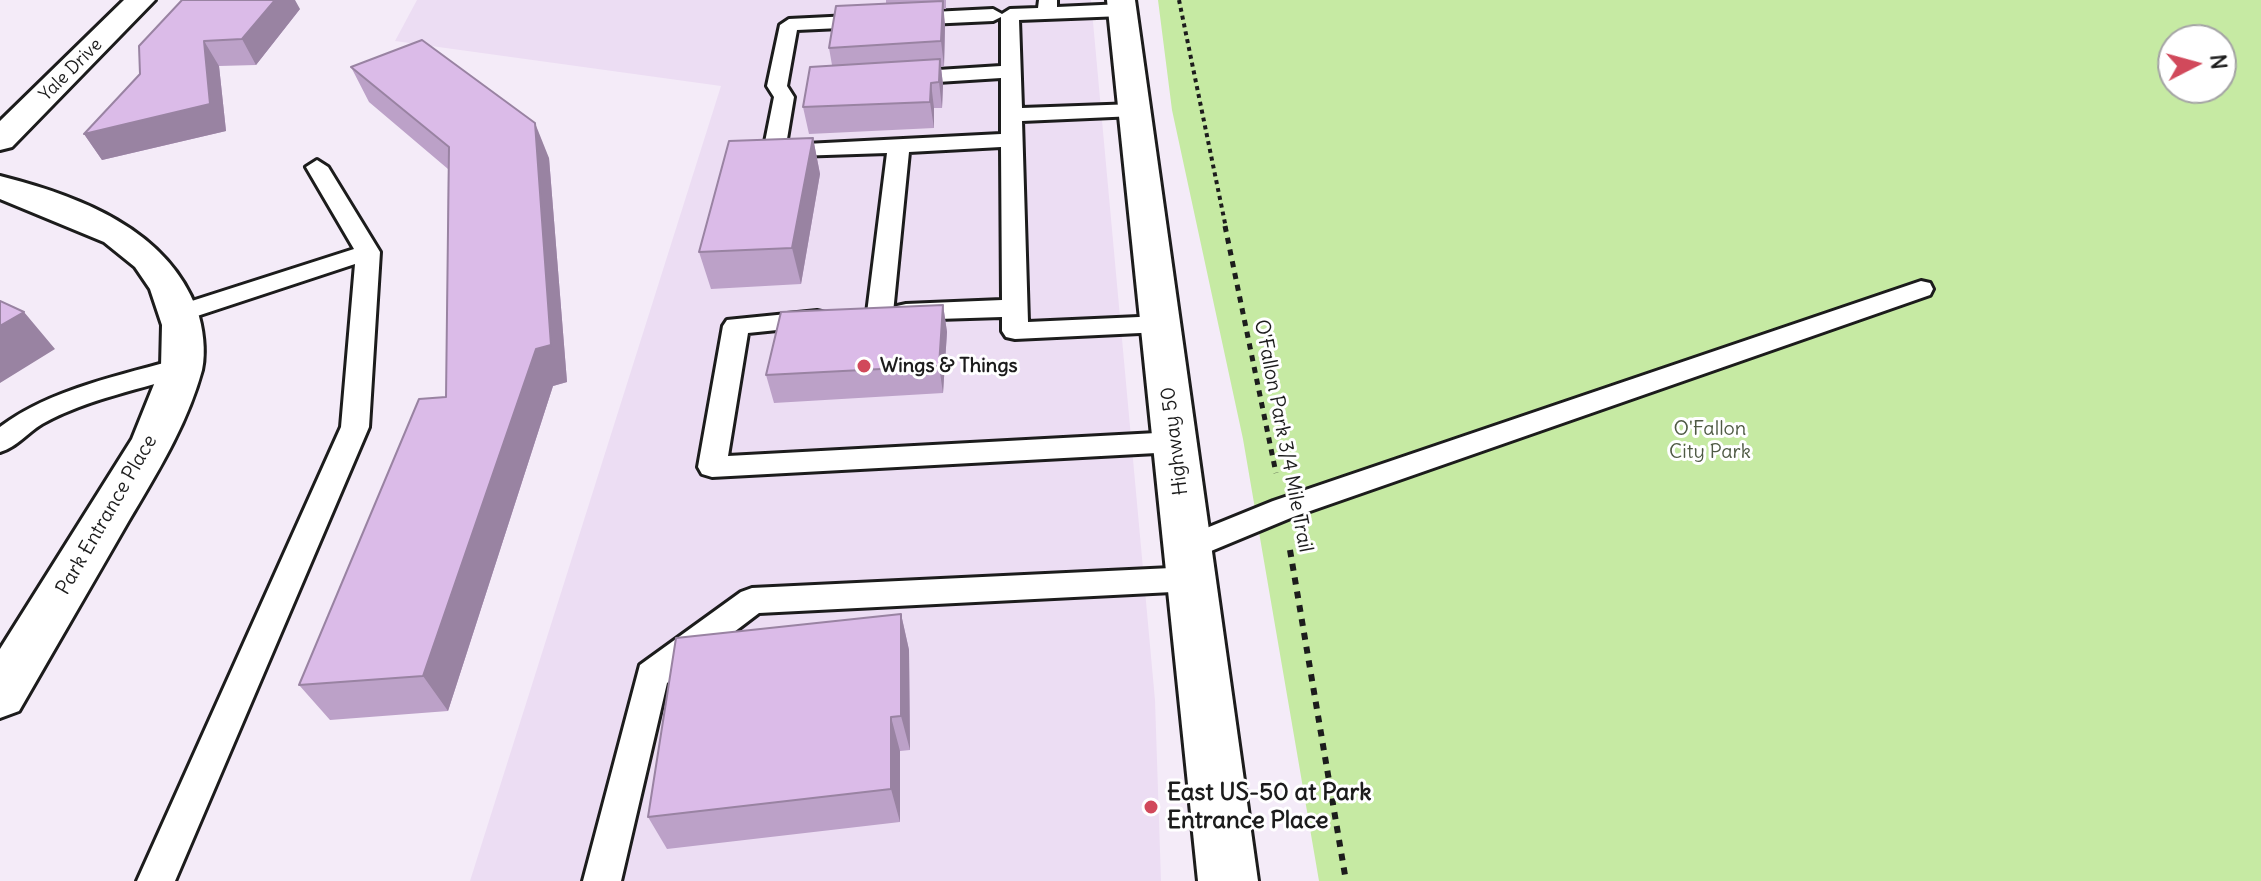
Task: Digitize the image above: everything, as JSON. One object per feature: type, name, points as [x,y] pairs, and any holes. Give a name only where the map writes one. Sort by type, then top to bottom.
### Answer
[{"type":"street","name":"Yale Drive","points":[[0,140],[141,0]]},
{"type":"street","name":"Highway 50","points":[[1122,5],[1228,881]]},
{"type":"street","name":"Park Entrance Place","points":[[0,187],[117,234],[148,259],[169,288],[182,325],[182,367],[153,442],[0,695]]},
{"type":"lane","points":[[1012,140],[774,152],[784,97],[777,86],[789,25],[1001,15],[1048,6],[1122,5]]},
{"type":"lane","points":[[1001,15],[1011,71],[1015,331],[1161,324]]},
{"type":"lane","points":[[886,79],[1011,71]]},
{"type":"lane","points":[[777,86],[808,84]]},
{"type":"lane","points":[[1012,115],[1135,110]]},
{"type":"lane","points":[[880,313],[899,146]]},
{"type":"lane","points":[[156,881],[355,427],[368,252],[317,167]]},
{"type":"lane","points":[[179,314],[368,252]]},
{"type":"lane","points":[[602,881],[652,675],[752,601],[1190,564],[1283,509],[1921,289]]},
{"type":"lane","points":[[1017,308],[880,313],[736,326],[712,467],[1175,442]]},
{"type":"lane","points":[[0,442],[31,418],[67,403],[182,367]]},
{"type":"path","name":"O'Fallon Park 3/4 Mile Trail","points":[[1179,0],[1283,509],[1346,881]]},
{"type":"shaded area","points":[[417,0],[1091,0],[1155,700],[1161,881],[470,881],[721,86],[395,41]]},
{"type":"green space","name":"O'Fallon City Park","points":[[1158,0],[2261,0],[2261,881],[1319,881],[1243,439],[1172,110]]},
{"type":"building","points":[[182,0],[275,0],[242,39],[204,41],[210,104],[84,134],[140,74],[139,46]]},
{"type":"building","points":[[943,1],[941,41],[829,48],[836,6]]},
{"type":"building","points":[[422,40],[535,123],[551,345],[536,349],[423,676],[299,685],[419,399],[446,397],[449,147],[351,67]]},
{"type":"building","points":[[940,59],[939,82],[931,83],[930,102],[803,107],[810,67]]},
{"type":"building","points":[[813,138],[792,248],[699,252],[729,141]]},
{"type":"building","points":[[0,301],[24,312],[0,326]]},
{"type":"building","points":[[943,305],[939,366],[766,375],[781,312]]},
{"type":"building","points":[[901,614],[901,716],[891,717],[891,789],[648,817],[676,638]]},
{"type":"place","name":"Wings & Things","points":[[864,366]]},
{"type":"place","name":"East US-50 at Park Entrance Place","points":[[1151,807]]}]
